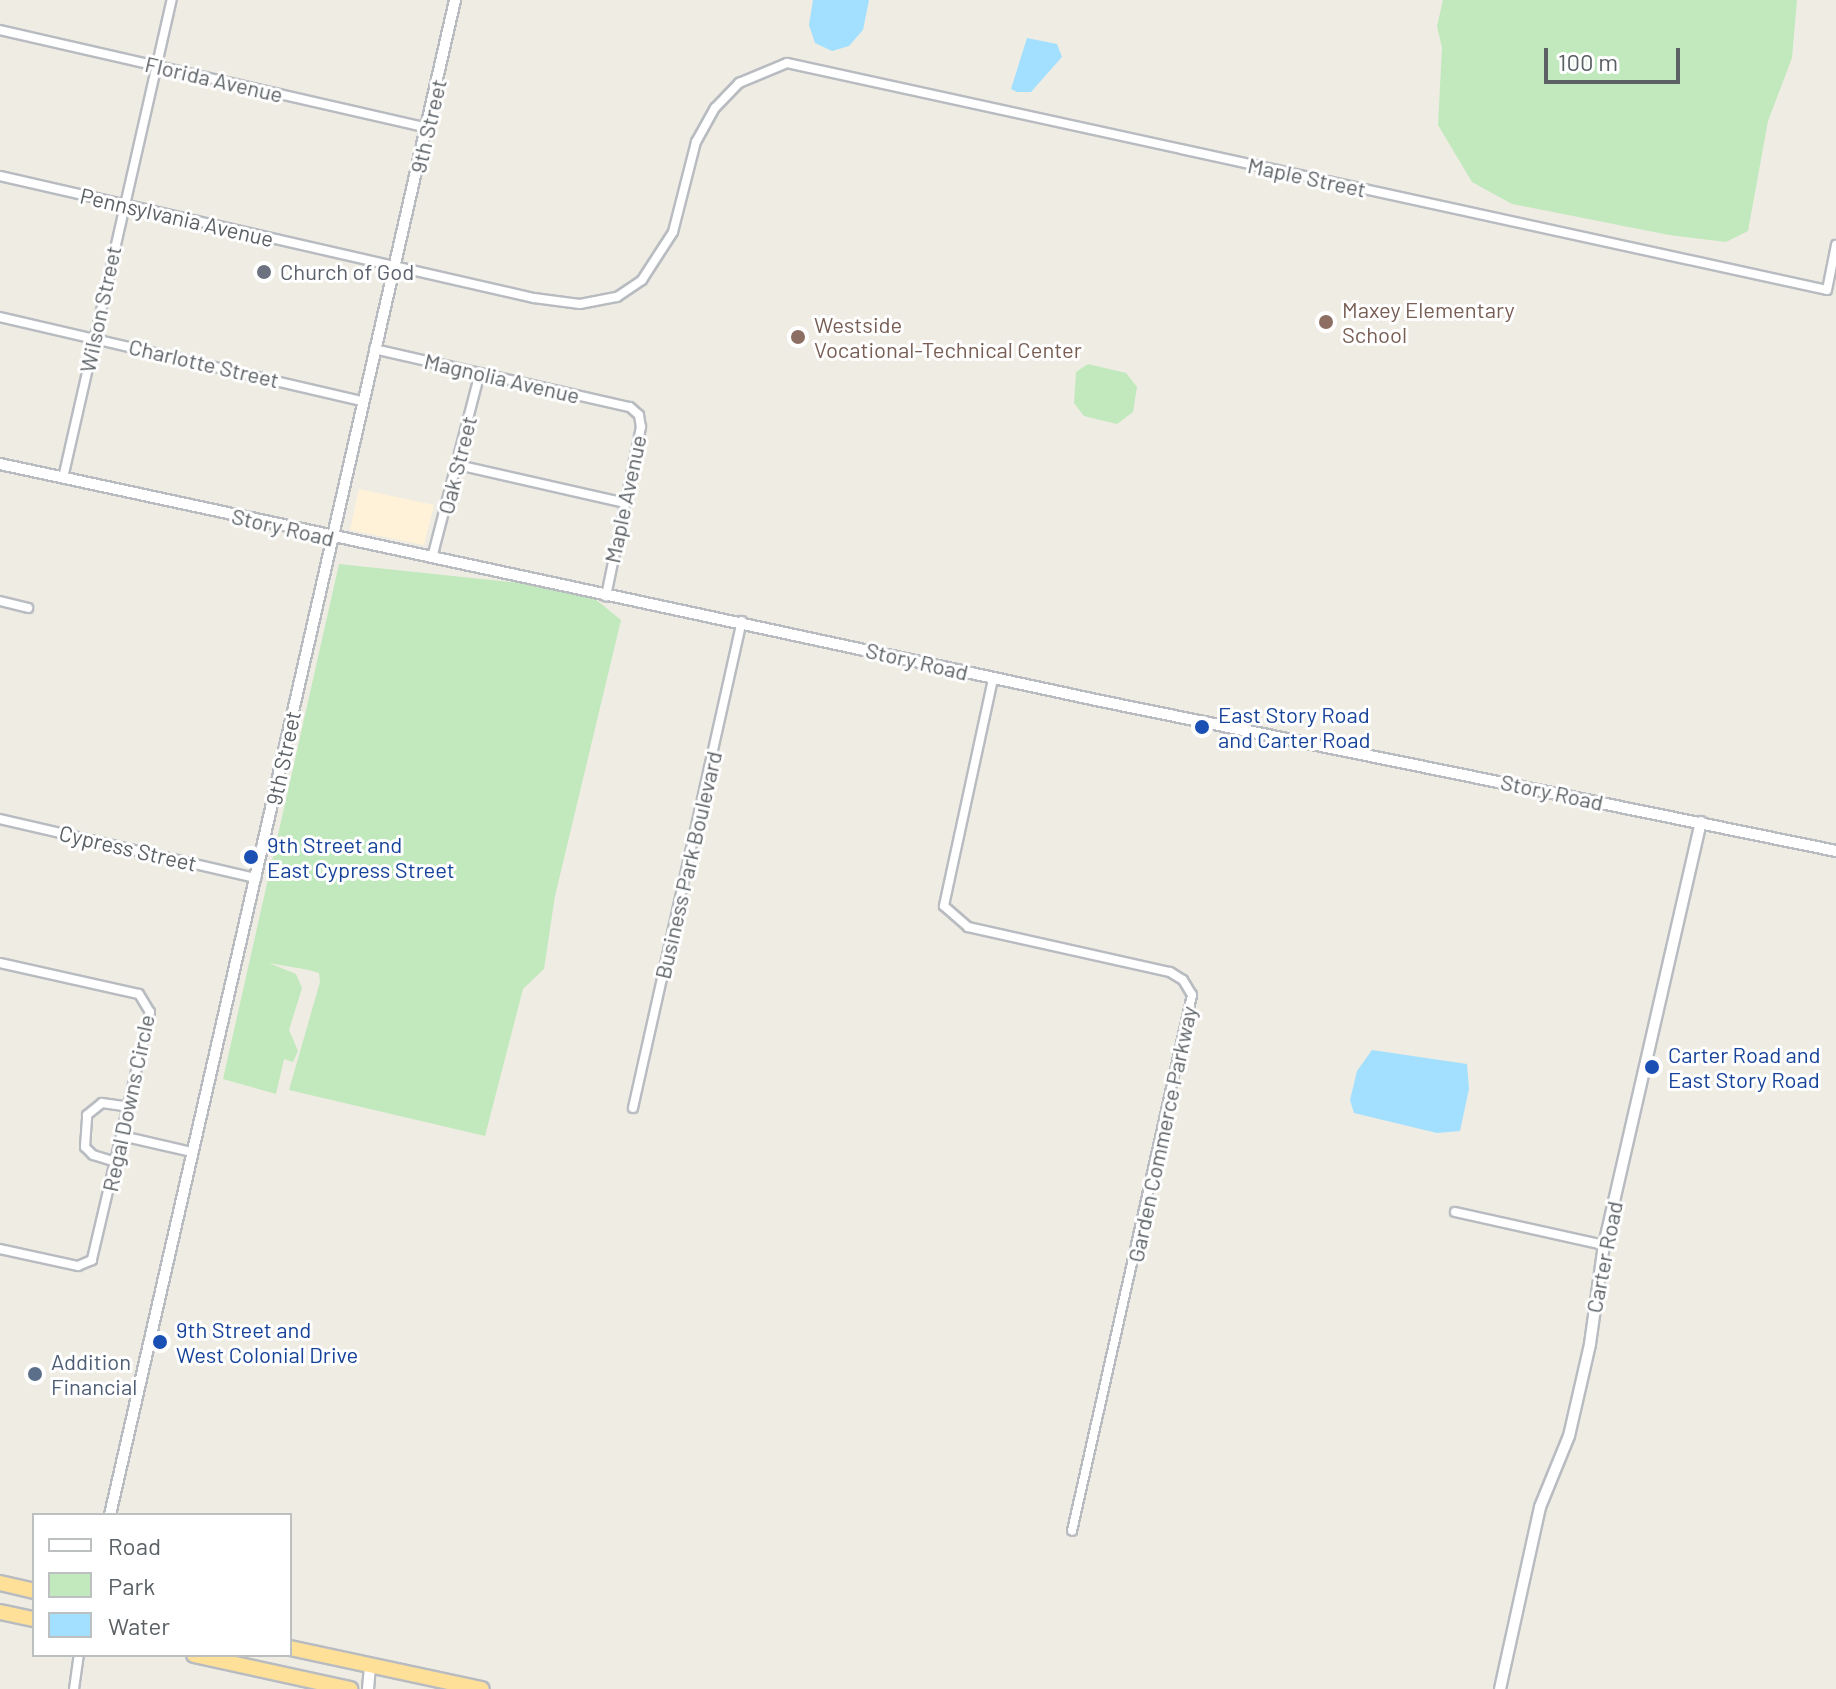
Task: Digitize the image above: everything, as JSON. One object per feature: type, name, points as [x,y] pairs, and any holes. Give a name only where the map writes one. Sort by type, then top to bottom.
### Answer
[{"type":"highway","points":[[0,1583],[32,1591]]},
{"type":"highway","points":[[0,1612],[32,1619]]},
{"type":"highway","points":[[292,1648],[482,1689]]},
{"type":"highway","points":[[203,1657],[350,1689]]},
{"type":"street","name":"Wilson Street","points":[[63,478],[123,204],[172,0]]},
{"type":"street","name":"9th Street","points":[[110,1513],[256,878],[330,538],[455,0]]},
{"type":"street","name":"Florida Avenue","points":[[0,30],[427,128]]},
{"type":"street","name":"Pennsylvania Avenue","points":[[0,176],[534,298],[580,304],[617,297],[642,280],[662,256],[684,200],[696,142],[715,108],[739,83],[787,63]]},
{"type":"street","name":"Maple Street","points":[[787,63],[1830,289]]},
{"type":"street","points":[[1830,289],[1836,245]]},
{"type":"street","name":"Charlotte Street","points":[[0,317],[362,401]]},
{"type":"street","name":"Magnolia Avenue","points":[[374,349],[630,407]]},
{"type":"street","name":"Oak Street","points":[[432,558],[480,373]]},
{"type":"street","name":"Maple Avenue","points":[[606,596],[641,427],[639,415],[630,407]]},
{"type":"street","name":"Story Road","points":[[0,464],[330,538],[742,621],[993,679],[1836,851]]},
{"type":"street","points":[[458,465],[625,503]]},
{"type":"street","points":[[0,601],[28,608]]},
{"type":"street","name":"Business Park Boulevard","points":[[633,1108],[742,621]]},
{"type":"street","name":"Garden Commerce Parkway","points":[[993,679],[944,906],[968,927],[1170,972],[1183,980],[1192,995],[1072,1531]]},
{"type":"street","name":"Cypress Street","points":[[0,819],[256,878]]},
{"type":"street","name":"Carter Road","points":[[1500,1689],[1540,1507],[1569,1436],[1590,1344],[1604,1245],[1701,822]]},
{"type":"street","name":"Regal Downs Circle","points":[[0,963],[146,999],[150,1012],[97,1251],[86,1264],[0,1249]]},
{"type":"street","points":[[116,1162],[93,1155],[85,1147],[87,1115],[102,1103],[129,1107]]},
{"type":"street","points":[[122,1136],[192,1152]]},
{"type":"street","points":[[1455,1212],[1604,1245]]},
{"type":"street","points":[[74,1689],[79,1657]]},
{"type":"street","points":[[368,1689],[370,1665]]},
{"type":"shaded area","points":[[359,489],[434,505],[424,545],[350,530]]},
{"type":"green space","points":[[1443,0],[1797,0],[1792,58],[1768,121],[1748,231],[1726,242],[1669,235],[1512,204],[1472,182],[1438,125],[1442,48],[1437,26]]},
{"type":"green space","points":[[1088,364],[1126,373],[1137,387],[1133,412],[1117,424],[1084,416],[1074,403],[1076,372]]},
{"type":"green space","points":[[339,564],[549,586],[589,594],[621,620],[555,896],[544,969],[523,989],[485,1136],[289,1090],[320,982],[319,973],[309,970],[269,963],[296,974],[302,988],[289,1030],[298,1051],[293,1062],[284,1059],[276,1094],[223,1079]]},
{"type":"water","points":[[813,0],[869,0],[863,30],[849,46],[832,51],[815,43],[809,25]]},
{"type":"water","points":[[1027,38],[1057,44],[1062,57],[1031,92],[1017,92],[1011,89]]},
{"type":"water","points":[[1372,1050],[1467,1064],[1469,1089],[1460,1131],[1437,1133],[1354,1113],[1350,1100],[1357,1071]]},
{"type":"place","name":"Church of God","points":[[264,272]]},
{"type":"place","name":"Maxey Elementary School","points":[[1326,322]]},
{"type":"place","name":"Westside Vocational-Technical Center","points":[[798,337]]},
{"type":"place","name":"East Story Road and Carter Road","points":[[1202,727]]},
{"type":"place","name":"9th Street and East Cypress Street","points":[[251,857]]},
{"type":"place","name":"Carter Road and East Story Road","points":[[1652,1067]]},
{"type":"place","name":"9th Street and West Colonial Drive","points":[[160,1342]]},
{"type":"place","name":"Addition Financial","points":[[35,1374]]}]
